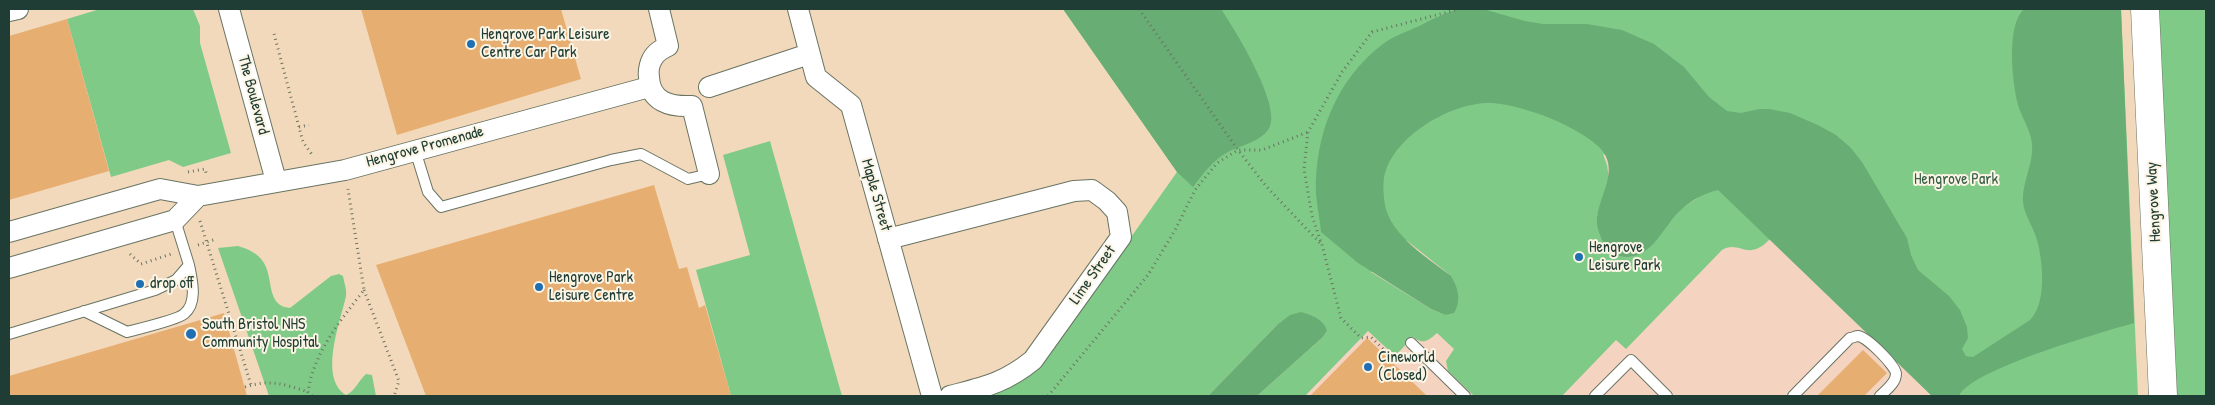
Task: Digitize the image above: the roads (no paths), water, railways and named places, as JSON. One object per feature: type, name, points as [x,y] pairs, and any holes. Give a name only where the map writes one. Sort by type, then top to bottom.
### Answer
[{"type":"highway","name":"Hengrove Way","points":[[2145,9],[2163,396]]},
{"type":"street","points":[[9,11],[18,9]]},
{"type":"street","name":"The Boulevard","points":[[229,9],[276,182]]},
{"type":"street","points":[[659,9],[668,46],[655,56],[648,71],[649,87],[655,96],[665,103],[676,107],[692,106],[709,174]]},
{"type":"street","name":"Maple Street","points":[[798,9],[816,77],[851,105],[932,396]]},
{"type":"street","points":[[709,87],[810,54]]},
{"type":"street","name":"Hengrove Promenade","points":[[9,232],[160,189],[198,196],[345,170],[649,87]]},
{"type":"street","name":"Lime Street","points":[[888,239],[1074,191],[1092,190],[1107,201],[1117,212],[1121,236],[1033,360],[1018,372],[996,384],[950,396]]},
{"type":"street","points":[[9,268],[175,220],[198,196]]},
{"type":"lane","points":[[415,150],[428,192],[441,207],[611,160],[641,154],[688,178],[709,174]]},
{"type":"lane","points":[[84,311],[127,332],[184,315],[191,304],[194,286],[190,265],[175,220]]},
{"type":"lane","points":[[9,334],[155,290],[176,280],[190,265]]},
{"type":"lane","points":[[1793,396],[1850,338],[1858,336],[1866,340],[1893,365],[1896,373],[1895,381],[1880,396]]},
{"type":"lane","points":[[1411,343],[1465,396]]},
{"type":"lane","points":[[1595,396],[1630,360],[1667,396]]},
{"type":"place","name":"Hengrove Park Leisure Centre Car Park","points":[[471,44]]},
{"type":"place","name":"Hengrove Leisure Park","points":[[1579,257]]},
{"type":"place","name":"drop off","points":[[140,284]]},
{"type":"place","name":"Hengrove Park Leisure Centre","points":[[539,287]]},
{"type":"place","name":"South Bristol NHS Community Hospital","points":[[191,334]]},
{"type":"place","name":"Cineworld (Closed)","points":[[1368,367]]},
{"type":"park label","name":"Hengrove Park","points":[[1956,180]]}]
